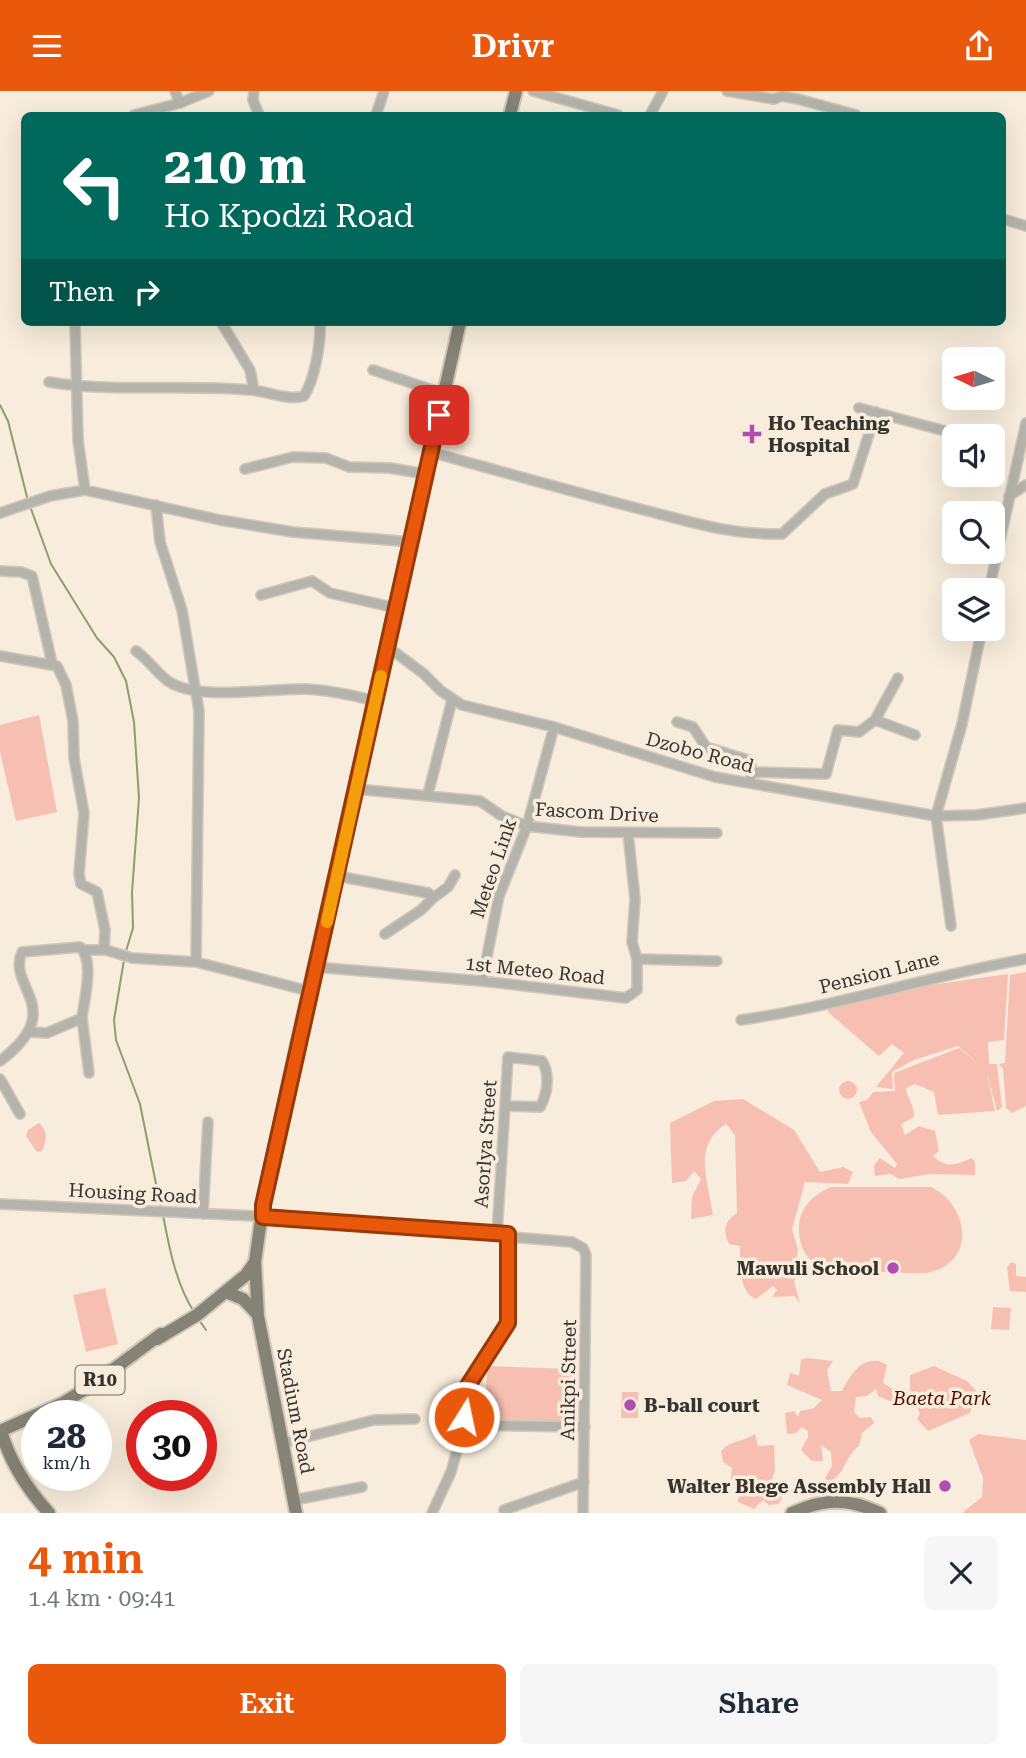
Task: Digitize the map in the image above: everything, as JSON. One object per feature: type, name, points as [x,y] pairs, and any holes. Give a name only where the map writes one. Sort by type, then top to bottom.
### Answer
[{"type":"main road","points":[[511,112],[516,91]]},
{"type":"main road","name":"R10","points":[[194,1312],[226,1292],[238,1277],[247,1259],[261,1213],[459,326]]},
{"type":"main road","name":"R10","points":[[0,1430],[40,1414],[95,1383],[238,1277],[255,1262],[261,1213]]},
{"type":"main road","name":"Stadium Road","points":[[255,1262],[258,1316],[295,1506]]},
{"type":"main road","name":"Stadium Road","points":[[238,1277],[258,1316]]},
{"type":"main road","points":[[226,1292],[243,1299],[258,1316]]},
{"type":"main road","points":[[0,1430],[15,1466],[49,1513]]},
{"type":"main road","points":[[792,1513],[808,1506],[857,1503],[880,1513]]},
{"type":"street","points":[[175,91],[180,103]]},
{"type":"street","points":[[151,112],[209,91]]},
{"type":"street","points":[[254,91],[253,100],[258,112]]},
{"type":"street","points":[[377,112],[384,91]]},
{"type":"street","points":[[533,91],[607,112]]},
{"type":"street","points":[[652,112],[663,91]]},
{"type":"street","points":[[727,91],[774,99],[782,96],[845,112]]},
{"type":"street","points":[[1006,220],[1026,226]]},
{"type":"street","points":[[75,326],[78,440],[85,490]]},
{"type":"street","points":[[223,326],[250,370],[254,390]]},
{"type":"street","points":[[49,382],[78,386],[178,385],[205,390],[254,390],[295,398],[304,396],[314,375],[320,326]]},
{"type":"street","points":[[373,370],[444,394]]},
{"type":"street","points":[[859,408],[942,430]]},
{"type":"street","points":[[430,452],[574,494],[710,528],[744,535],[782,534],[825,494],[853,484],[876,412]]},
{"type":"street","points":[[992,578],[1026,423]]},
{"type":"street","points":[[245,469],[293,457],[326,457],[349,467],[390,468],[425,474]]},
{"type":"street","points":[[1009,496],[1026,485]]},
{"type":"street","points":[[0,513],[69,491],[85,490],[293,532],[411,542]]},
{"type":"street","points":[[156,505],[160,542],[177,588],[196,691],[199,760],[195,963]]},
{"type":"street","points":[[0,571],[21,572],[32,576],[52,663]]},
{"type":"street","points":[[261,595],[312,581],[330,593],[396,608]]},
{"type":"street","points":[[951,926],[936,816],[962,724],[979,641]]},
{"type":"street","name":"Dzobo Road","points":[[388,647],[452,700],[499,716],[554,727],[715,777],[936,816],[977,815],[1026,808]]},
{"type":"street","points":[[136,651],[156,666],[170,683],[196,691],[306,689],[335,691],[375,701]]},
{"type":"street","points":[[0,656],[52,663],[57,666],[66,685],[73,721],[76,772],[84,813],[81,884],[97,892],[105,930],[104,950]]},
{"type":"street","points":[[752,772],[825,774],[838,730],[859,732],[875,720],[898,678]]},
{"type":"street","points":[[428,795],[452,700]]},
{"type":"street","points":[[875,720],[915,735]]},
{"type":"street","points":[[677,722],[693,727],[706,747],[748,760],[752,772],[749,783]]},
{"type":"street","name":"Meteo Link","points":[[482,981],[499,896],[527,826],[554,727]]},
{"type":"street","name":"Fascom Drive","points":[[356,789],[480,801],[502,817],[527,826],[628,833],[717,832]]},
{"type":"street","points":[[628,833],[635,899],[632,942],[637,959],[717,961]]},
{"type":"street","points":[[385,934],[421,910],[447,887],[455,875]]},
{"type":"street","points":[[337,876],[428,893],[433,898]]},
{"type":"street","points":[[82,949],[86,979],[82,1018],[89,1073]]},
{"type":"street","points":[[0,1061],[28,1032],[34,1007],[21,969],[22,952],[104,950],[125,956],[195,963],[309,992]]},
{"type":"street","name":"1st Meteo Road","points":[[315,967],[482,981],[626,998],[637,990],[637,959]]},
{"type":"street","name":"Pension Lane","points":[[741,1020],[846,1001],[965,969],[1026,959]]},
{"type":"street","points":[[28,1032],[47,1033],[82,1018]]},
{"type":"street","name":"Asorlya Street","points":[[497,1234],[508,1057],[542,1061],[547,1068],[547,1083],[540,1107],[505,1106]]},
{"type":"street","points":[[0,1079],[20,1114]]},
{"type":"street","points":[[203,1214],[208,1122]]},
{"type":"street","name":"Housing Road","points":[[0,1205],[162,1213],[261,1213],[508,1234],[572,1242],[583,1248]]},
{"type":"street","points":[[432,1513],[451,1472],[464,1425],[467,1387],[508,1323],[508,1234]]},
{"type":"street","name":"Anikpi Street","points":[[583,1248],[586,1255],[587,1331],[583,1513]]},
{"type":"street","points":[[283,1443],[373,1420],[415,1419]]},
{"type":"street","points":[[464,1425],[585,1427]]},
{"type":"street","points":[[504,1510],[584,1482]]},
{"type":"street","points":[[295,1506],[362,1487]]},
{"type":"green space","points":[[39,715],[57,812],[16,821],[0,752],[0,725]]},
{"type":"green space","points":[[1026,972],[1026,1106],[1012,1113],[1006,1108],[1003,1069],[999,1064],[1005,1063],[1010,975]]},
{"type":"green space","points":[[1008,974],[1004,1040],[988,1042],[989,1064],[997,1064],[1002,1107],[997,1111],[986,1070],[995,1111],[938,1115],[934,1092],[915,1084],[906,1088],[914,1117],[901,1124],[905,1135],[919,1126],[935,1131],[939,1151],[933,1156],[947,1164],[972,1158],[975,1175],[930,1174],[899,1179],[891,1174],[875,1176],[874,1165],[880,1158],[895,1168],[897,1164],[871,1132],[859,1102],[867,1100],[873,1092],[895,1091],[894,1073],[959,1048],[980,1065],[958,1046],[914,1060],[892,1072],[893,1089],[876,1087],[904,1053],[892,1044],[879,1056],[829,1013],[826,1007],[833,999]]},
{"type":"green space","points":[[844,1081],[852,1081],[857,1090],[855,1097],[844,1099],[839,1094],[839,1086]]},
{"type":"green space","points":[[743,1099],[794,1130],[820,1172],[843,1167],[853,1172],[848,1184],[805,1182],[792,1229],[798,1250],[795,1266],[799,1276],[794,1281],[800,1304],[795,1296],[772,1297],[777,1290],[773,1286],[756,1299],[743,1284],[740,1246],[729,1244],[725,1230],[727,1222],[737,1213],[735,1135],[726,1124],[715,1133],[706,1153],[706,1177],[713,1215],[691,1219],[692,1197],[701,1179],[694,1171],[686,1181],[672,1183],[670,1123],[714,1101]]},
{"type":"green space","points":[[39,1123],[44,1129],[46,1139],[42,1151],[37,1152],[26,1136],[28,1130]]},
{"type":"green space","points":[[831,1187],[931,1187],[944,1195],[960,1219],[961,1245],[955,1257],[945,1266],[921,1273],[845,1272],[819,1266],[809,1258],[802,1247],[799,1223],[807,1204]]},
{"type":"green space","points":[[1011,1262],[1016,1264],[1016,1276],[1026,1277],[1026,1292],[1010,1291],[1007,1268]]},
{"type":"green space","points":[[105,1288],[118,1344],[86,1352],[73,1295]]},
{"type":"green space","points":[[993,1307],[1011,1308],[1009,1330],[991,1329]]},
{"type":"green space","points":[[807,1358],[833,1361],[827,1370],[831,1391],[842,1391],[860,1366],[879,1361],[887,1365],[883,1383],[901,1394],[894,1403],[878,1396],[876,1389],[867,1396],[856,1397],[854,1412],[860,1418],[871,1417],[874,1423],[862,1433],[859,1446],[842,1471],[828,1482],[825,1478],[832,1466],[831,1452],[821,1445],[823,1461],[812,1461],[801,1450],[808,1431],[802,1427],[796,1433],[787,1434],[785,1413],[794,1411],[798,1417],[800,1411],[814,1408],[822,1400],[787,1385],[790,1373],[799,1376],[801,1360]]},
{"type":"green space","points":[[487,1366],[573,1369],[571,1423],[485,1420]]},
{"type":"green space","name":"Baeta Park","points":[[934,1366],[967,1381],[977,1392],[970,1413],[928,1431],[917,1419],[920,1414],[910,1390],[910,1375]]},
{"type":"green space","name":"B-ball court","points":[[622,1392],[638,1392],[638,1418],[621,1418]]},
{"type":"green space","points":[[755,1434],[758,1446],[774,1445],[775,1470],[770,1487],[782,1497],[779,1504],[769,1505],[763,1500],[754,1509],[738,1502],[739,1492],[730,1486],[732,1468],[723,1462],[721,1451]]},
{"type":"green space","points":[[978,1434],[1026,1440],[1026,1513],[962,1513],[982,1497],[983,1478],[969,1440]]},
{"type":"waterway","points":[[0,405],[8,421],[28,501]]},
{"type":"waterway","points":[[30,506],[51,564],[97,638],[114,657],[126,681],[134,722],[139,798],[132,892],[133,928],[126,951]]},
{"type":"waterway","points":[[124,960],[114,1020],[116,1040],[140,1104],[161,1209]]},
{"type":"waterway","points":[[163,1215],[178,1277],[194,1312]]},
{"type":"waterway","points":[[199,1320],[206,1330]]},
{"type":"slow traffic","points":[[327,922],[381,676]]},
{"type":"place","name":"Ho Teaching Hospital","points":[[752,434]]},
{"type":"place","name":"Mawuli School","points":[[893,1268]]},
{"type":"place","name":"B-ball court","points":[[630,1405]]},
{"type":"place","name":"Walter Blege Assembly Hall","points":[[945,1486]]},
{"type":"route","points":[[439,415],[309,992],[263,1205],[263,1217],[508,1234],[508,1323],[492,1352],[467,1387],[464,1417]]}]
